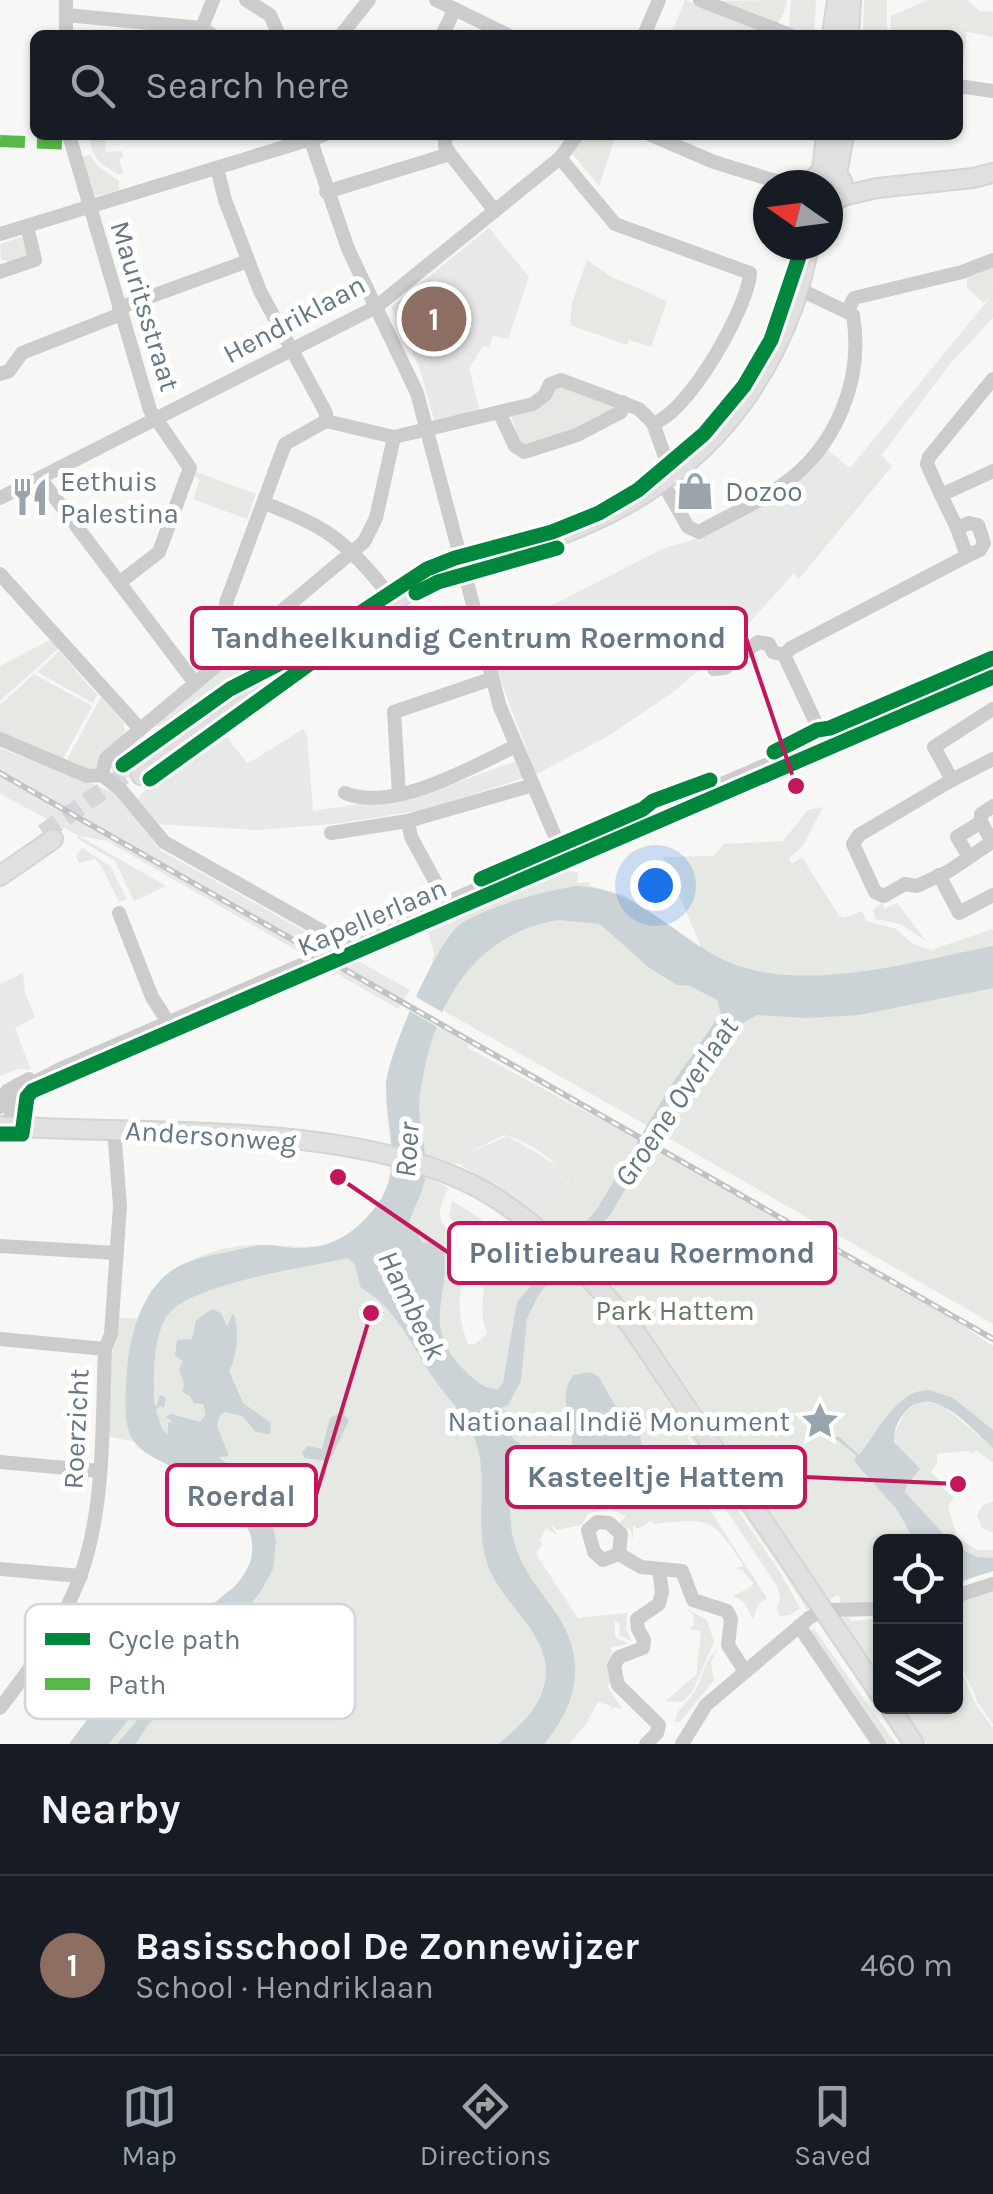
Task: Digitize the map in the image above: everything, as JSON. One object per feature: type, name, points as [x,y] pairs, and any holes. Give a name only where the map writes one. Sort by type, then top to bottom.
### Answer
[{"type":"main road","points":[[833,30],[837,0]]},
{"type":"main road","points":[[850,30],[851,0]]},
{"type":"main road","points":[[826,140],[828,170]]},
{"type":"main road","points":[[834,170],[843,140]]},
{"type":"main road","points":[[843,189],[993,174]]},
{"type":"main road","points":[[800,290],[805,260]]},
{"type":"main road","points":[[136,772],[250,688],[313,654],[427,579],[431,572],[493,561],[502,554],[577,530],[663,484],[712,439],[739,405],[780,338],[813,260]]},
{"type":"main road","points":[[0,863],[48,836],[0,876]]},
{"type":"main road","name":"Andersonweg","points":[[3,1118],[76,1127],[298,1141],[433,1169],[480,1189],[535,1228],[597,1288],[644,1344],[873,1684]]},
{"type":"main road","points":[[894,1714],[914,1744]]},
{"type":"street","points":[[207,30],[213,0]]},
{"type":"street","points":[[246,0],[270,15],[277,30]]},
{"type":"street","points":[[344,30],[369,0]]},
{"type":"street","points":[[436,0],[498,30]]},
{"type":"street","points":[[646,30],[659,0]]},
{"type":"street","points":[[700,0],[777,30]]},
{"type":"street","points":[[66,8],[201,30]]},
{"type":"street","points":[[444,30],[455,9]]},
{"type":"street","points":[[963,87],[993,91]]},
{"type":"street","name":"Mauritsstraat","points":[[70,140],[155,420],[188,464],[189,473],[159,552],[119,583]]},
{"type":"street","points":[[0,234],[305,140]]},
{"type":"street","points":[[315,140],[326,192],[348,249],[417,392],[491,680],[563,854]]},
{"type":"street","points":[[446,140],[450,154],[495,211]]},
{"type":"street","name":"Hendriklaan","points":[[1,495],[376,307],[560,158],[573,140]]},
{"type":"street","points":[[663,140],[753,174]]},
{"type":"street","points":[[326,192],[450,154]]},
{"type":"street","points":[[560,158],[610,221],[750,273],[736,316],[710,363],[671,411],[660,422],[653,423]]},
{"type":"street","points":[[217,168],[260,291],[326,413],[326,421]]},
{"type":"street","points":[[0,272],[35,260],[27,226]]},
{"type":"street","points":[[848,310],[854,298],[966,271],[993,260]]},
{"type":"street","points":[[0,374],[9,371],[22,353],[248,261]]},
{"type":"street","points":[[663,484],[688,527],[699,532],[781,486],[804,468],[827,440],[844,410],[854,372],[853,315],[800,290]]},
{"type":"street","points":[[967,556],[927,464],[993,379]]},
{"type":"street","points":[[248,638],[227,612],[226,603],[285,444],[326,421],[394,437],[539,400],[556,380],[639,409],[653,423],[664,454]]},
{"type":"street","points":[[499,412],[516,446],[524,452],[603,422],[620,412],[623,402]]},
{"type":"street","points":[[102,774],[106,758],[364,542],[376,518],[394,437]]},
{"type":"street","points":[[941,495],[993,470]]},
{"type":"street","points":[[40,478],[195,683]]},
{"type":"street","points":[[264,502],[314,522],[354,552],[382,586]]},
{"type":"street","points":[[824,740],[784,655],[980,550],[984,536],[974,523],[957,528]]},
{"type":"street","points":[[0,574],[140,729]]},
{"type":"street","points":[[714,670],[725,668],[758,642],[769,644],[772,652],[784,655]]},
{"type":"street","name":"Kapellerlaan","points":[[3,1118],[7,1092],[27,1080],[504,878],[535,869],[993,667]]},
{"type":"street","points":[[399,794],[394,712],[491,680]]},
{"type":"street","points":[[952,780],[934,747],[993,709]]},
{"type":"street","points":[[0,738],[87,776],[102,774],[121,790],[164,842],[338,940],[342,947]]},
{"type":"street","points":[[345,793],[362,798],[419,789],[516,746]]},
{"type":"street","points":[[993,760],[854,839],[878,896],[905,884],[916,886],[989,844],[981,814],[993,806]]},
{"type":"street","points":[[331,832],[408,821],[532,784]]},
{"type":"street","points":[[408,821],[411,837],[447,902]]},
{"type":"street","points":[[969,857],[957,837],[981,822]]},
{"type":"street","points":[[939,875],[959,913],[993,895]]},
{"type":"street","points":[[118,914],[152,998],[168,1022]]},
{"type":"street","name":"Kapellerlaan","points":[[3,1118],[22,1092],[58,1070]]},
{"type":"street","name":"Roerzicht","points":[[68,1604],[81,1576],[94,1523],[105,1348],[111,1334],[120,1206],[114,1129]]},
{"type":"street","points":[[0,1246],[116,1253]]},
{"type":"street","points":[[0,1339],[105,1348]]},
{"type":"street","points":[[0,1462],[99,1470]]},
{"type":"street","points":[[620,1554],[641,1567],[682,1571],[693,1600],[727,1611],[731,1618],[728,1645],[744,1670]]},
{"type":"street","points":[[0,1568],[81,1576]]},
{"type":"street","points":[[646,1744],[657,1733],[659,1724],[618,1685],[614,1666],[619,1657],[642,1648],[644,1640],[637,1619],[659,1604],[662,1592],[658,1570]]},
{"type":"street","points":[[963,1594],[993,1584]]},
{"type":"street","points":[[682,1744],[706,1705],[799,1626],[823,1610],[873,1608]]},
{"type":"street","points":[[799,1626],[878,1744]]},
{"type":"street","name":"Roerzicht","points":[[0,1708],[25,1671]]},
{"type":"shaded area","points":[[685,0],[761,30],[673,30]]},
{"type":"shaded area","points":[[489,228],[529,277],[508,339],[493,336],[489,348],[483,346],[469,368],[480,411],[435,423],[420,369],[391,307]]},
{"type":"shaded area","points":[[993,294],[993,318],[950,364],[789,579],[729,645],[673,692],[610,735],[539,773],[424,810],[333,824],[257,830],[155,824],[138,799],[146,789],[225,734],[247,764],[303,729],[307,736],[313,811],[426,794],[529,756],[488,638],[662,549],[689,541],[790,490],[825,448],[850,468]]},
{"type":"shaded area","points":[[0,748],[113,792],[160,850],[410,990],[398,1009],[107,841],[79,836],[0,794]]},
{"type":"shaded area","points":[[23,973],[25,993],[35,1017],[15,1028],[31,1070],[18,1069],[0,1076],[0,984]]},
{"type":"shaded area","points":[[508,1136],[558,1166],[569,1178],[564,1192],[538,1219],[505,1192],[459,1164],[465,1154]]},
{"type":"green space","points":[[787,0],[777,24],[720,1]]},
{"type":"green space","points":[[791,0],[816,0],[814,30],[789,28]]},
{"type":"green space","points":[[864,0],[887,0],[887,30],[863,30]]},
{"type":"green space","points":[[928,0],[968,0],[979,11],[993,12],[993,37],[967,32],[963,64],[963,30],[890,30],[891,16]]},
{"type":"green space","points":[[90,140],[105,140],[106,152],[122,151],[123,157],[119,159],[123,174],[97,159]]},
{"type":"green space","points":[[581,140],[614,140],[599,186],[572,153]]},
{"type":"green space","points":[[90,155],[119,181],[119,190],[92,197],[81,157]]},
{"type":"green space","points":[[22,237],[25,258],[9,262],[1,259],[0,244]]},
{"type":"green space","points":[[587,260],[612,277],[667,301],[651,347],[629,340],[627,345],[570,325],[572,303]]},
{"type":"green space","points":[[993,266],[993,294],[983,303],[967,287],[967,276]]},
{"type":"green space","points":[[556,385],[615,407],[614,411],[573,430],[520,446],[511,415]]},
{"type":"green space","points":[[881,455],[892,466],[798,580],[794,572]]},
{"type":"green space","points":[[196,472],[256,494],[247,519],[193,499],[200,480],[195,477]]},
{"type":"green space","points":[[373,592],[376,597],[292,651],[226,685],[161,731],[155,723],[280,620],[297,642]]},
{"type":"green space","points":[[50,640],[58,649],[0,701],[0,666]]},
{"type":"green space","points":[[59,651],[97,695],[93,703],[37,672]]},
{"type":"green space","points":[[34,674],[92,706],[61,762],[0,735],[0,705]]},
{"type":"green space","points":[[101,697],[123,722],[125,731],[100,765],[90,772],[65,763]]},
{"type":"green space","points":[[225,734],[230,741],[182,775],[177,767]]},
{"type":"green space","points":[[134,742],[137,746],[117,761],[157,783],[174,769],[179,777],[162,787],[144,778],[116,778],[110,766]]},
{"type":"green space","points":[[236,749],[247,764],[232,766],[232,775],[210,766]]},
{"type":"green space","name":"Park Hattem","points":[[823,807],[803,846],[789,858],[792,864],[802,857],[839,916],[845,918],[862,911],[866,921],[896,929],[913,944],[931,950],[993,929],[993,1324],[663,1135],[653,1149],[993,1346],[993,1430],[943,1396],[927,1391],[914,1393],[902,1402],[854,1461],[898,1511],[910,1534],[873,1534],[873,1605],[839,1605],[841,1598],[837,1595],[830,1600],[708,1420],[830,1605],[809,1603],[807,1610],[689,1436],[780,1572],[800,1608],[790,1615],[780,1616],[776,1609],[780,1600],[778,1588],[702,1474],[707,1470],[702,1464],[695,1487],[767,1598],[758,1605],[753,1619],[744,1602],[733,1596],[753,1583],[735,1568],[744,1566],[725,1539],[709,1525],[651,1521],[638,1529],[633,1525],[633,1540],[630,1528],[623,1531],[618,1525],[626,1516],[610,1509],[589,1513],[581,1525],[557,1530],[550,1524],[557,1535],[546,1528],[536,1554],[578,1618],[627,1613],[626,1629],[632,1641],[619,1636],[620,1624],[615,1621],[615,1637],[629,1644],[611,1647],[614,1681],[607,1685],[622,1709],[614,1707],[611,1711],[612,1706],[598,1702],[569,1744],[109,1744],[129,1719],[355,1719],[355,1604],[216,1604],[243,1578],[253,1556],[251,1536],[241,1517],[203,1485],[143,1451],[135,1442],[106,1436],[109,1361],[116,1317],[138,1319],[157,1288],[199,1257],[252,1245],[325,1245],[351,1232],[375,1208],[389,1180],[391,1164],[386,1103],[390,1075],[433,961],[425,925],[438,919],[443,922],[450,915],[559,868],[578,873],[577,883],[589,882],[590,886],[626,896],[701,947],[663,857],[713,856],[724,844],[783,841],[808,810]],"holes":[[[448,995],[444,1011],[648,1126],[640,1141],[468,1048],[468,1044],[437,1026]],[[504,1135],[541,1152],[569,1181],[564,1192],[538,1219],[554,1258],[517,1226],[520,1243],[546,1266],[543,1268],[511,1238],[452,1201],[449,1217],[476,1236],[486,1262],[483,1318],[487,1334],[475,1344],[468,1344],[460,1308],[463,1243],[441,1219],[448,1188],[425,1176],[439,1162],[459,1164],[465,1154]]]},
{"type":"green space","points":[[79,836],[166,886],[134,901],[115,861]]},
{"type":"green space","points":[[82,848],[110,866],[127,899],[119,902],[95,859],[79,863],[76,856]]},
{"type":"green space","points":[[882,903],[885,909],[897,903],[926,941],[900,924],[875,919],[873,910]]},
{"type":"green space","points":[[920,1401],[942,1405],[993,1448],[993,1463],[976,1450],[972,1454],[937,1454],[931,1472],[954,1498],[948,1506],[956,1534],[944,1534],[905,1492],[919,1469],[900,1451],[893,1437],[905,1412]]},
{"type":"green space","points":[[993,1501],[993,1533],[982,1528],[977,1516],[982,1506]]},
{"type":"green space","points":[[963,1541],[977,1550],[993,1550],[993,1558],[977,1558],[963,1550]]},
{"type":"green space","points":[[993,1591],[993,1724],[978,1703],[963,1669],[963,1600]]},
{"type":"green space","points":[[685,1608],[707,1620],[714,1642],[692,1692],[682,1702],[666,1701],[697,1674],[701,1631],[689,1629],[694,1625],[693,1615]]},
{"type":"green space","points":[[845,1614],[852,1621],[873,1619],[873,1664],[842,1618]]},
{"type":"green space","points":[[814,1629],[896,1744],[883,1744],[809,1633]]},
{"type":"green space","points":[[718,1649],[711,1662],[714,1680],[680,1722],[675,1722],[710,1658]]},
{"type":"green space","points":[[963,1675],[976,1705],[993,1728],[993,1744],[927,1744],[907,1714],[963,1714]]},
{"type":"green space","points":[[93,1719],[116,1719],[74,1744]]},
{"type":"water","points":[[576,886],[598,889],[637,904],[726,961],[756,971],[788,975],[858,972],[993,946],[993,988],[859,1015],[757,1015],[730,1031],[695,1072],[610,1215],[537,1298],[527,1319],[521,1381],[508,1405],[498,1409],[505,1412],[513,1439],[520,1443],[511,1506],[514,1542],[527,1572],[558,1616],[573,1650],[571,1698],[544,1744],[498,1744],[537,1703],[546,1671],[540,1644],[498,1585],[486,1558],[476,1442],[393,1316],[361,1288],[355,1265],[348,1258],[198,1295],[167,1316],[156,1346],[154,1400],[156,1407],[160,1395],[166,1398],[164,1408],[156,1410],[168,1435],[168,1423],[172,1421],[166,1417],[171,1414],[200,1422],[206,1414],[203,1404],[194,1403],[182,1392],[184,1384],[179,1370],[183,1361],[175,1356],[177,1340],[192,1339],[196,1320],[212,1309],[221,1313],[227,1326],[233,1313],[237,1343],[229,1371],[243,1403],[271,1423],[270,1434],[256,1432],[242,1416],[225,1412],[217,1426],[229,1456],[219,1457],[269,1507],[276,1542],[273,1569],[251,1604],[213,1604],[235,1586],[248,1567],[252,1549],[249,1532],[240,1517],[211,1490],[137,1445],[127,1425],[125,1407],[128,1359],[144,1303],[161,1280],[177,1267],[261,1245],[320,1246],[342,1237],[378,1204],[386,1190],[392,1161],[388,1072],[415,999],[440,950],[462,923],[517,900]],"holes":[[[557,920],[600,924],[648,967],[677,985],[690,986],[717,1000],[721,1013],[670,1087],[597,1209],[517,1302],[503,1383],[498,1389],[488,1388],[465,1371],[443,1338],[443,1246],[423,1243],[409,1222],[425,1179],[419,1104],[434,1034],[459,982],[477,961],[499,943],[526,929]]]},
{"type":"water","points":[[590,1372],[599,1377],[614,1404],[639,1425],[643,1457],[670,1470],[674,1486],[647,1498],[611,1483],[571,1501],[555,1483],[557,1463],[572,1446],[567,1386],[574,1375]]},
{"type":"water","points":[[929,1390],[953,1398],[993,1430],[993,1448],[951,1411],[927,1402],[905,1412],[896,1426],[894,1442],[920,1469],[905,1492],[944,1534],[910,1534],[898,1511],[854,1461],[857,1456],[835,1438],[838,1436],[859,1455],[897,1405],[917,1392]]},
{"type":"water","points":[[341,1412],[349,1420],[332,1456],[327,1461],[304,1458],[302,1452],[308,1446],[322,1449],[330,1418]]},
{"type":"water","points":[[963,1550],[977,1557],[993,1558],[993,1571],[963,1581]]},
{"type":"water","points":[[88,1719],[129,1719],[109,1744],[69,1744]]},
{"type":"water","points":[[154,1719],[135,1744],[117,1744],[136,1722]]},
{"type":"pier","points":[[413,995],[447,1015],[441,1029],[406,1009]]},
{"type":"tunnel","points":[[43,833],[132,770]]},
{"type":"railway","points":[[0,773],[993,1339]]},
{"type":"marked path","points":[[0,141],[72,144]]},
{"type":"cycle path","points":[[123,765],[230,689],[298,654],[427,569],[552,532],[599,513],[638,490],[704,434],[744,386],[771,340],[798,260]]},
{"type":"cycle path","points":[[416,593],[438,582],[557,548]]},
{"type":"cycle path","points":[[774,752],[817,730],[830,728],[993,658]]},
{"type":"cycle path","points":[[150,779],[312,662]]},
{"type":"cycle path","points":[[0,1134],[22,1134],[27,1097],[32,1091],[993,677]]},
{"type":"cycle path","points":[[481,879],[643,809],[653,801],[710,780]]},
{"type":"place","name":"Basisschool De Zonnewijzer","points":[[434,319]]},
{"type":"place","name":"Dozoo","points":[[695,491]]},
{"type":"place","name":"Eethuis Palestina","points":[[30,497]]},
{"type":"place","name":"Tandheelkundig Centrum Roermond","points":[[796,786]]},
{"type":"place","name":"Politiebureau Roermond","points":[[338,1177]]},
{"type":"place","name":"Roerdal","points":[[371,1313]]},
{"type":"place","name":"Nationaal Indië Monument","points":[[820,1421]]},
{"type":"place","name":"Kasteeltje Hattem","points":[[958,1484]]},
{"type":"water label","name":"Groene Overlaat","points":[[676,1102]]},
{"type":"water label","name":"Roer","points":[[407,1150]]},
{"type":"water label","name":"Hambeek","points":[[412,1305]]}]
